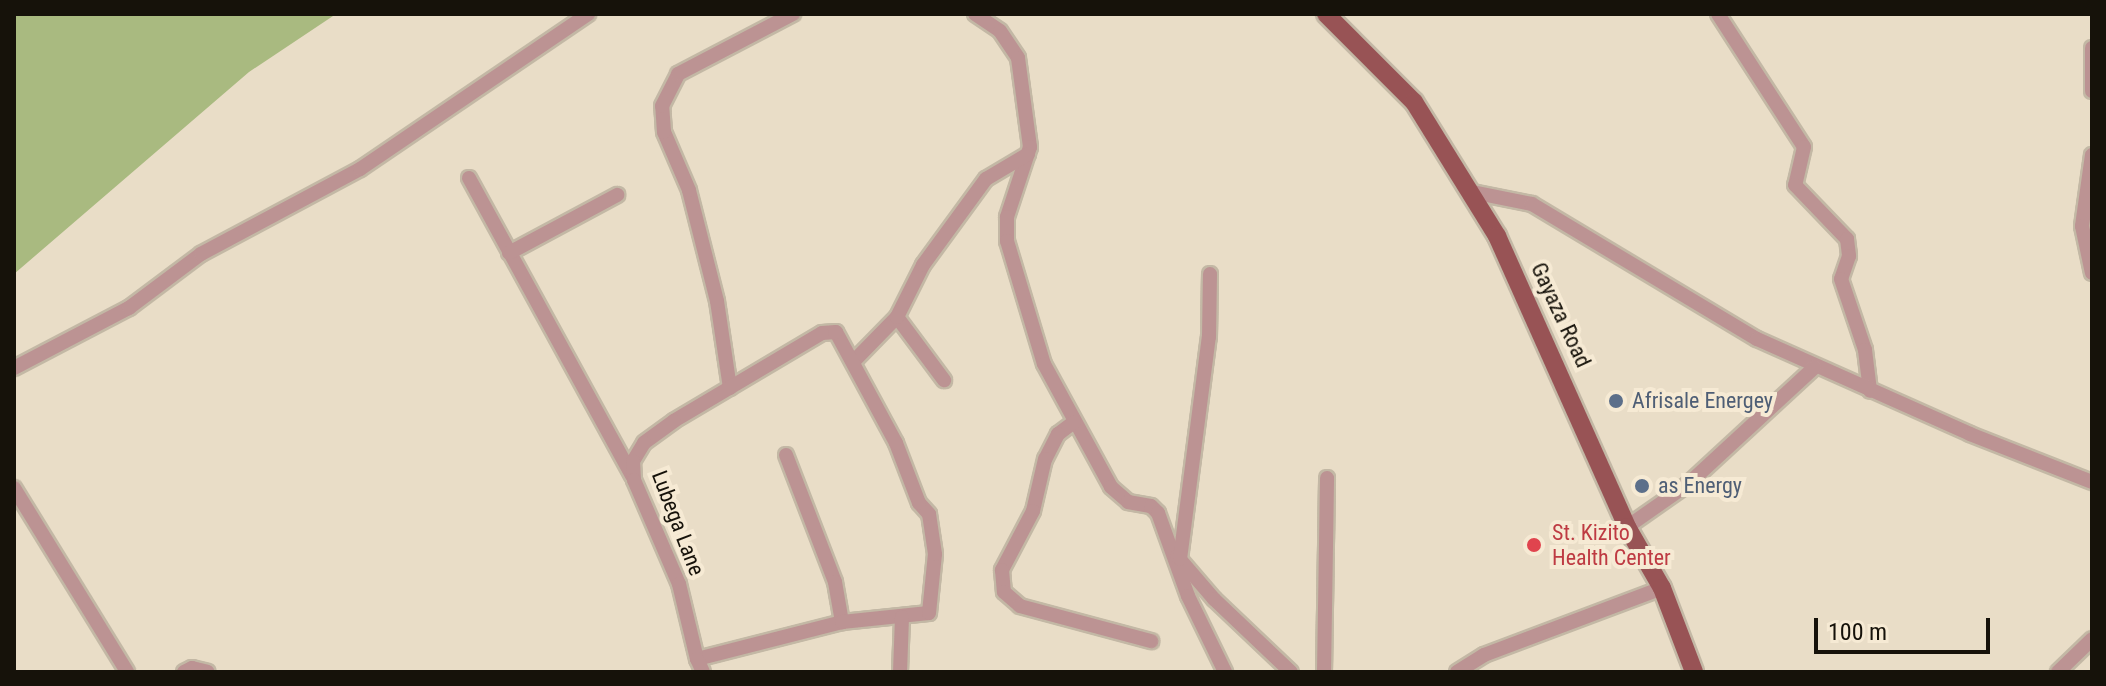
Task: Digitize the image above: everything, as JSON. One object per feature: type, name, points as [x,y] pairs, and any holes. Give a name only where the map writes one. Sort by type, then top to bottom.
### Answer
[{"type":"main road","name":"Gayaza Road","points":[[1326,14],[1414,102],[1472,192],[1537,315],[1627,527],[1662,588],[1694,672]]},
{"type":"street","points":[[14,368],[129,308],[201,254],[360,169],[588,14]]},
{"type":"street","points":[[730,388],[717,301],[689,190],[664,132],[662,106],[678,74],[793,14]]},
{"type":"street","points":[[975,14],[1000,31],[1018,58],[1028,154],[1007,217],[1007,241],[1044,364],[1074,422],[1121,497],[1158,513],[1176,554],[1188,596],[1225,672]]},
{"type":"street","points":[[1718,14],[1804,147],[1795,185],[1847,239],[1849,256],[1841,279],[1865,350],[1870,391]]},
{"type":"street","points":[[2092,48],[2092,91]]},
{"type":"street","points":[[700,666],[842,622],[929,613],[934,601],[929,514],[919,503],[896,443],[854,361],[897,317],[923,265],[959,221],[971,196],[986,179],[1028,154]]},
{"type":"street","points":[[2092,155],[2090,190],[2082,226],[2092,273]]},
{"type":"street","points":[[469,178],[634,480]]},
{"type":"street","points":[[1472,192],[1532,204],[1757,339],[1870,391],[2092,482]]},
{"type":"street","points":[[509,253],[617,195]]},
{"type":"street","points":[[1176,554],[1209,337],[1210,274]]},
{"type":"street","points":[[897,317],[944,380]]},
{"type":"street","name":"Lubega Lane","points":[[700,666],[679,584],[634,480],[633,461],[644,443],[828,330],[842,338],[854,361]]},
{"type":"street","points":[[1627,527],[1755,427],[1815,367]]},
{"type":"street","points":[[1074,422],[1058,434],[1045,459],[1033,511],[1002,570],[1004,592],[1020,606],[1151,641]]},
{"type":"street","points":[[786,455],[835,582],[842,622]]},
{"type":"street","points":[[1324,672],[1327,478]]},
{"type":"street","points":[[14,488],[127,672]]},
{"type":"street","points":[[1176,554],[1291,672]]},
{"type":"street","points":[[1457,672],[1484,655],[1662,588]]},
{"type":"street","points":[[900,672],[902,617]]},
{"type":"street","points":[[2058,672],[2092,639]]},
{"type":"street","points":[[184,672],[208,672]]},
{"type":"green space","points":[[14,14],[336,14],[249,72],[14,274]]},
{"type":"place","name":"Afrisale Energey","points":[[1616,401]]},
{"type":"place","name":"as Energy","points":[[1642,486]]},
{"type":"place","name":"St. Kizito Health Center","points":[[1534,545]]}]
